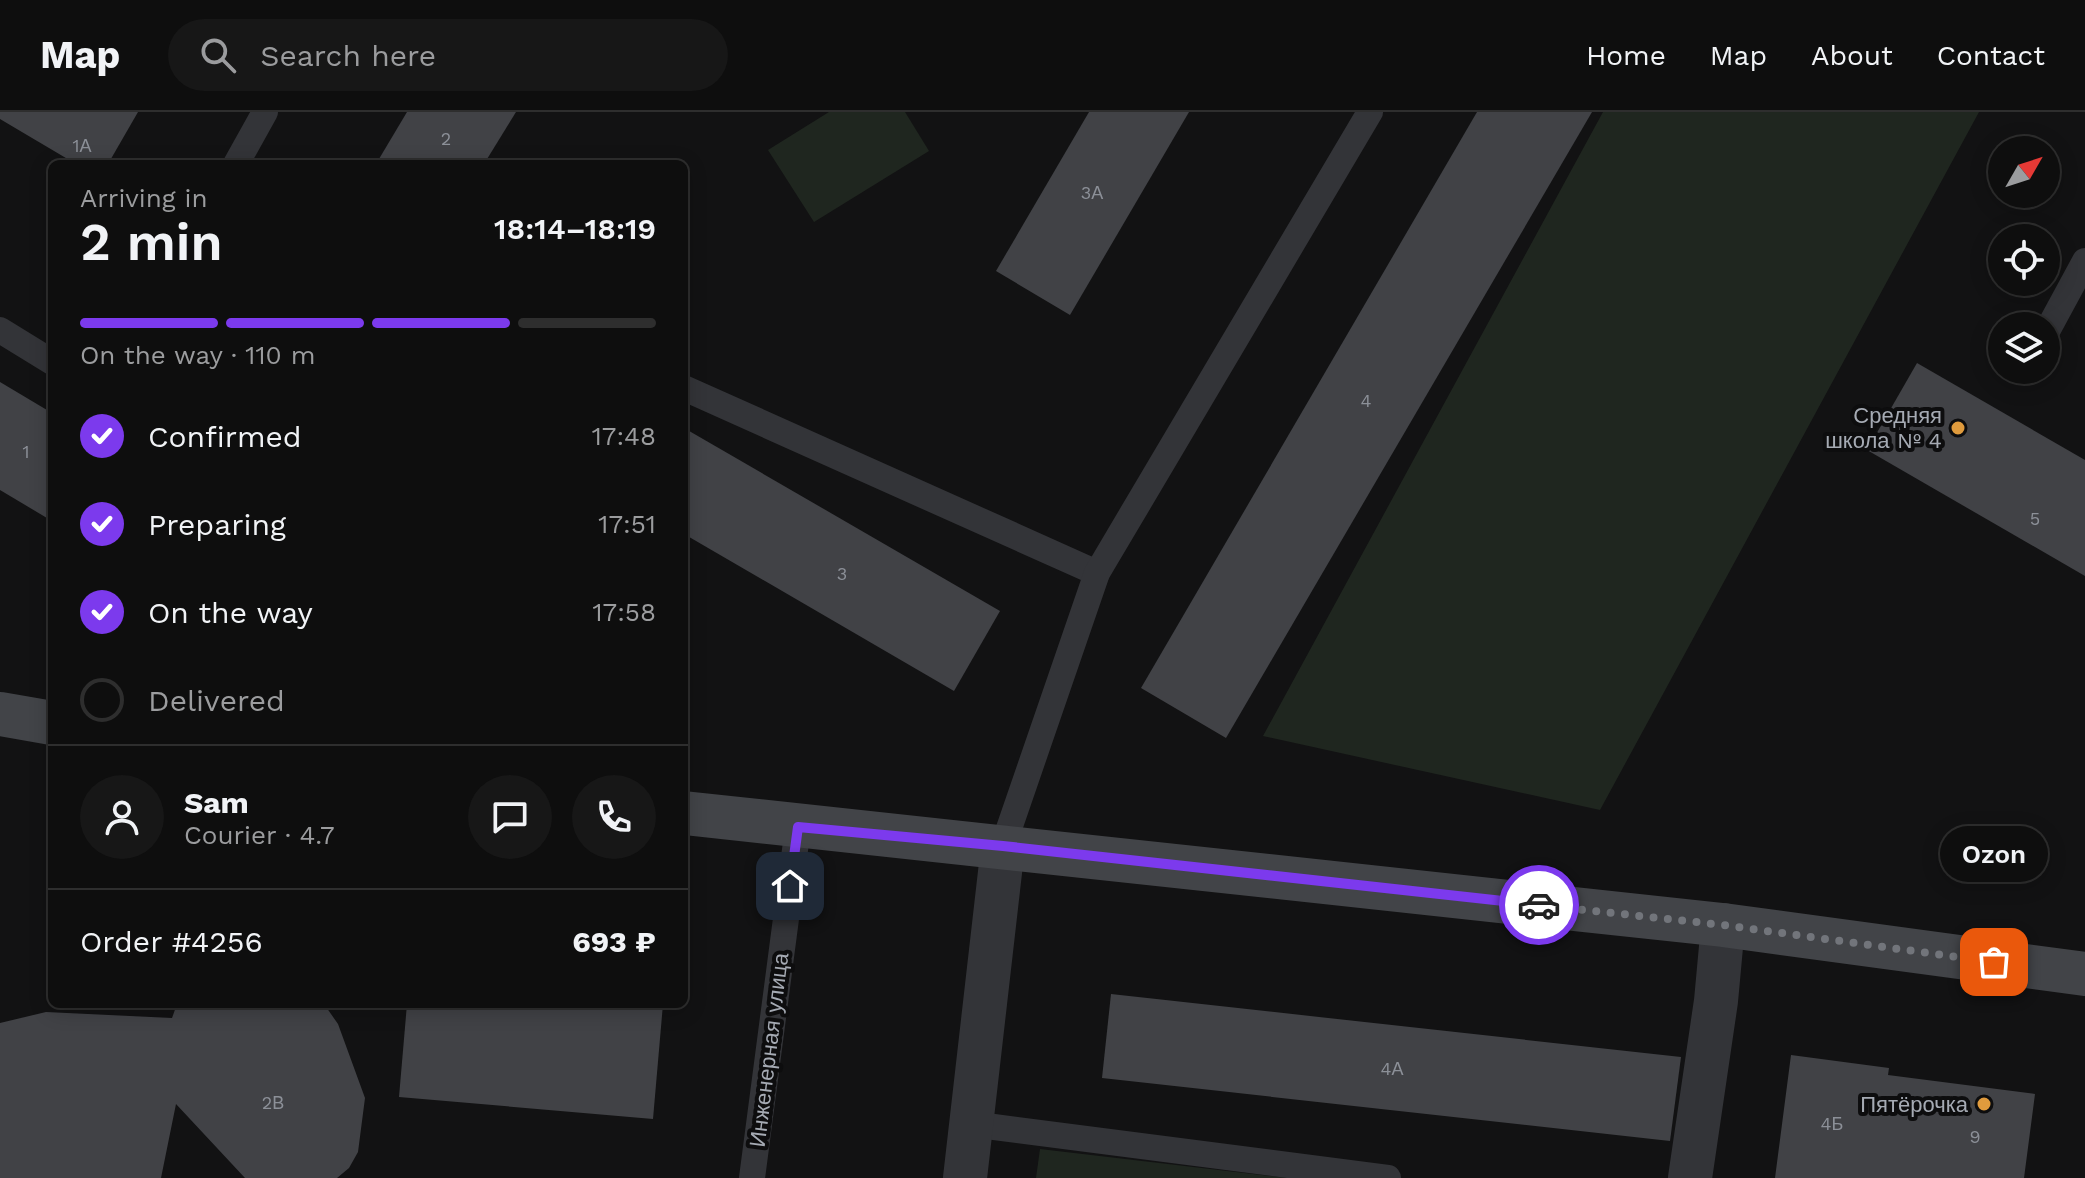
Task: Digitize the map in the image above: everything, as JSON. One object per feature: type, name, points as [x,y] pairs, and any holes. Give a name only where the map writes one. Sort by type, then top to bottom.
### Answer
[{"type":"street","points":[[0,714],[48,722]]},
{"type":"street","points":[[688,813],[1723,925],[2085,974]]},
{"type":"street","points":[[965,1178],[1003,846]]},
{"type":"street","points":[[1690,1178],[1716,1001],[1723,925]]},
{"type":"lane","points":[[238,160],[265,112]]},
{"type":"lane","points":[[1003,846],[1097,573],[1370,112]]},
{"type":"lane","points":[[2057,312],[2085,261]]},
{"type":"lane","points":[[0,330],[48,360]]},
{"type":"lane","points":[[688,390],[1097,573]]},
{"type":"lane","name":"Инженерная улица","points":[[752,1178],[798,827]]},
{"type":"lane","points":[[971,1124],[1388,1178]]},
{"type":"shaded area","points":[[829,112],[905,112],[929,151],[814,222],[768,150]]},
{"type":"shaded area","points":[[1603,112],[1979,112],[1600,810],[1263,736]]},
{"type":"shaded area","points":[[1040,1149],[1288,1178],[1036,1178]]},
{"type":"building","points":[[0,112],[138,112],[110,160],[69,160],[0,119]]},
{"type":"building","points":[[407,112],[516,112],[486,160],[378,160]]},
{"type":"building","points":[[1089,112],[1189,112],[1070,315],[996,271]]},
{"type":"building","points":[[1477,112],[1592,112],[1226,738],[1141,688]]},
{"type":"building","points":[[1917,363],[2085,460],[2085,576],[1867,450]]},
{"type":"building","points":[[0,382],[48,411],[48,519],[0,490]]},
{"type":"building","points":[[688,430],[1000,611],[954,691],[688,536]]},
{"type":"building","points":[[1111,994],[1681,1057],[1670,1141],[1102,1078]]},
{"type":"building","points":[[176,1008],[327,1008],[338,1024],[365,1098],[358,1152],[349,1168],[337,1178],[245,1178],[176,1104],[161,1178],[0,1178],[0,1023],[46,1012],[172,1018]]},
{"type":"building","points":[[407,1008],[663,1008],[653,1119],[399,1097]]},
{"type":"building","points":[[1791,1055],[1889,1068],[1888,1075],[2035,1094],[2024,1178],[1775,1178]]},
{"type":"way so far","points":[[1539,905],[1723,925],[1994,962]]},
{"type":"place","name":"Средняя школа № 4","points":[[1958,428]]},
{"type":"place","name":"Ozon","points":[[1994,962]]},
{"type":"place","name":"Пятёрочка","points":[[1984,1104]]},
{"type":"route","points":[[790,886],[798,827],[1003,846],[1539,905]]}]
